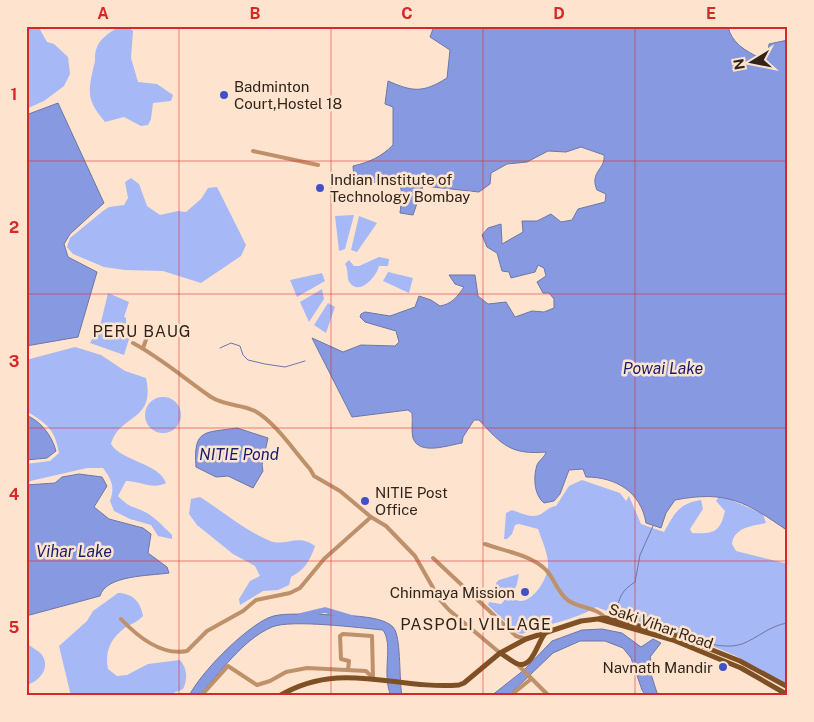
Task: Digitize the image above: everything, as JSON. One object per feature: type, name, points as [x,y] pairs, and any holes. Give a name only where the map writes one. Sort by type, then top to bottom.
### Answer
[{"type":"main road","name":"Saki Vihar Road","points":[[548,631],[598,619],[606,620],[658,633],[740,662],[788,687]]},
{"type":"main road","points":[[500,653],[518,666],[534,656],[542,636],[548,631]]},
{"type":"main road","points":[[279,696],[307,682],[326,678],[373,678],[451,685],[464,683],[500,653],[526,639],[548,631]]},
{"type":"main road","name":"Saki Vihar Road","points":[[682,641],[741,668],[788,695]]},
{"type":"street","points":[[253,151],[318,165]]},
{"type":"street","points":[[143,348],[151,326]]},
{"type":"street","points":[[133,343],[143,348],[213,398],[225,404],[255,412],[276,431],[314,476],[340,491],[372,518],[386,526],[415,556],[440,600],[449,610],[500,653]]},
{"type":"street","points":[[121,619],[130,628],[156,646],[172,652],[187,651],[207,631],[244,612],[256,600],[290,593],[300,588],[324,560],[372,518]]},
{"type":"street","points":[[485,544],[532,560],[547,571],[560,594],[571,602],[599,612],[606,620]]},
{"type":"street","points":[[433,558],[516,636],[526,639]]},
{"type":"street","points":[[348,670],[349,661],[341,658],[340,636],[343,634],[372,636],[374,639],[373,678]]},
{"type":"street","points":[[201,696],[228,666],[257,685],[294,670],[366,671],[373,678]]},
{"type":"street","points":[[518,666],[549,696]]},
{"type":"street","points":[[510,696],[518,687],[530,679]]},
{"type":"shaded area","points":[[26,26],[38,26],[47,42],[54,44],[68,57],[70,74],[64,86],[44,101],[26,109]]},
{"type":"shaded area","points":[[120,26],[128,27],[133,31],[131,58],[138,82],[157,84],[173,95],[171,101],[153,103],[151,119],[148,125],[141,126],[124,117],[105,122],[94,107],[90,95],[95,52],[100,42]]},
{"type":"shaded area","points":[[131,178],[139,184],[147,206],[160,215],[178,211],[186,212],[201,199],[208,188],[217,187],[246,245],[241,256],[201,283],[163,271],[125,270],[104,267],[73,254],[67,247],[70,238],[109,207],[124,205],[128,198],[125,182]]},
{"type":"shaded area","points":[[354,215],[345,249],[339,251],[335,216]]},
{"type":"shaded area","points":[[359,216],[377,223],[357,252],[351,250]]},
{"type":"shaded area","points":[[379,257],[389,259],[388,266],[379,266],[372,279],[363,286],[358,287],[350,283],[345,264],[349,260],[354,266],[359,266]]},
{"type":"shaded area","points":[[388,272],[413,278],[409,293],[383,281]]},
{"type":"shaded area","points":[[322,273],[325,281],[297,297],[290,280]]},
{"type":"shaded area","points":[[322,289],[324,299],[309,322],[300,302]]},
{"type":"shaded area","points":[[108,293],[129,302],[124,317],[126,318],[126,332],[131,333],[124,355],[90,343],[101,322]]},
{"type":"shaded area","points":[[328,303],[335,307],[326,333],[314,325]]},
{"type":"shaded area","points":[[75,347],[101,355],[125,371],[146,378],[148,392],[146,403],[115,434],[111,444],[116,450],[156,471],[166,483],[156,486],[126,481],[118,496],[128,504],[155,518],[172,535],[172,539],[158,536],[151,525],[130,519],[114,511],[110,501],[112,484],[103,468],[87,468],[26,482],[26,464],[50,461],[59,453],[52,432],[44,423],[26,411],[26,360]]},
{"type":"shaded area","points":[[163,397],[170,398],[176,402],[180,408],[180,422],[176,428],[170,432],[163,433],[156,432],[150,428],[146,422],[145,415],[146,408],[150,402],[156,398]]},
{"type":"shaded area","points":[[582,480],[620,493],[626,501],[629,496],[641,524],[664,532],[674,515],[682,507],[701,500],[703,509],[690,529],[692,533],[714,531],[721,524],[725,511],[716,501],[719,497],[729,499],[763,514],[766,523],[750,526],[740,531],[733,538],[732,544],[736,551],[788,564],[788,685],[736,656],[679,632],[629,619],[596,607],[579,616],[522,634],[517,633],[488,605],[489,602],[501,604],[504,601],[504,595],[497,594],[496,583],[499,580],[519,574],[517,584],[511,596],[523,601],[535,594],[547,573],[546,553],[538,529],[519,524],[515,525],[512,534],[507,539],[504,539],[506,513],[512,510],[530,516],[541,514],[549,508],[556,506],[569,486]]},
{"type":"shaded area","points":[[200,497],[243,526],[270,541],[298,540],[309,542],[315,546],[309,560],[300,571],[291,577],[289,585],[278,590],[263,591],[240,605],[239,599],[250,581],[260,576],[255,566],[233,554],[197,525],[189,514],[191,499]]},
{"type":"shaded area","points":[[118,593],[123,593],[135,599],[140,606],[143,616],[127,626],[114,638],[107,658],[108,669],[117,676],[127,675],[148,664],[180,660],[186,674],[183,689],[166,696],[71,696],[59,646],[87,621],[93,611]]},
{"type":"shaded area","points":[[26,642],[42,655],[45,665],[39,678],[26,685]]},
{"type":"water","name":"Powai Lake","points":[[434,26],[728,26],[736,42],[760,58],[768,55],[769,44],[788,40],[788,531],[748,506],[723,498],[709,497],[675,500],[666,513],[661,528],[646,523],[639,503],[625,488],[607,480],[586,477],[583,469],[569,470],[560,494],[554,501],[544,503],[536,491],[535,475],[537,465],[546,452],[534,453],[515,450],[501,442],[479,420],[474,420],[463,437],[462,443],[428,448],[421,447],[413,438],[412,413],[408,410],[352,417],[312,338],[343,352],[361,345],[395,346],[399,342],[396,331],[365,322],[360,317],[361,314],[365,312],[390,316],[415,307],[419,296],[431,300],[440,306],[448,304],[464,287],[455,284],[449,275],[475,275],[478,296],[488,304],[506,302],[515,317],[532,311],[544,312],[554,308],[554,299],[549,293],[543,293],[537,282],[546,276],[544,268],[538,265],[535,272],[511,278],[509,272],[502,271],[497,253],[487,247],[482,235],[488,228],[501,224],[502,244],[523,232],[522,221],[537,221],[551,214],[561,222],[572,220],[578,209],[605,202],[606,194],[597,190],[595,184],[596,175],[603,164],[604,155],[581,147],[566,152],[548,151],[527,162],[507,164],[491,173],[490,184],[479,192],[423,186],[413,215],[400,213],[402,195],[399,178],[380,183],[354,179],[353,166],[375,158],[393,145],[393,107],[385,104],[388,81],[411,89],[418,89],[439,83],[447,78],[450,50],[430,37]]},
{"type":"water","points":[[58,103],[104,203],[70,234],[64,244],[68,257],[97,272],[78,337],[26,346],[26,115]]},
{"type":"water","points":[[26,415],[41,425],[52,440],[56,451],[47,458],[26,460]]},
{"type":"water","name":"NITIE Pond","points":[[237,428],[268,438],[262,465],[263,471],[253,488],[228,476],[216,477],[196,467],[197,445],[203,435],[209,432]]},
{"type":"water","name":"Vihar Lake","points":[[79,474],[102,477],[107,486],[94,507],[109,519],[143,528],[151,534],[148,553],[167,567],[169,573],[119,580],[104,589],[100,596],[26,616],[26,485],[55,483],[62,477]]},
{"type":"water","points":[[317,614],[371,618],[390,625],[395,630],[397,636],[402,696],[391,696],[388,687],[387,644],[383,630],[294,624],[272,627],[261,633],[241,648],[199,696],[189,696],[203,675],[247,631],[273,616]]},
{"type":"water","points":[[602,629],[622,633],[641,647],[653,639],[661,643],[650,657],[654,669],[650,671],[658,696],[646,696],[642,690],[631,658],[623,648],[605,641],[580,641],[553,653],[508,696],[491,696],[524,670],[552,641],[582,630]]},
{"type":"waterway","points":[[220,348],[231,343],[240,346],[243,355],[248,360],[265,364],[285,367],[305,361]]},
{"type":"waterway","points":[[617,615],[621,596],[635,582],[640,555],[653,526]]},
{"type":"waterway","points":[[300,616],[325,610],[352,618]]},
{"type":"waterway","points":[[663,627],[701,642],[732,646],[742,644],[775,626],[788,623]]},
{"type":"place","name":"Badminton Court,Hostel 18","points":[[224,95]]},
{"type":"place","name":"Indian Institute of Technology Bombay","points":[[320,188]]},
{"type":"place","name":"NITIE Post Office","points":[[365,501]]},
{"type":"place","name":"Chinmaya Mission","points":[[525,592]]},
{"type":"place","name":"Navnath Mandir","points":[[723,667]]},
{"type":"district","name":"PERU BAUG","points":[[142,331]]},
{"type":"district","name":"PASPOLI VILLAGE","points":[[476,624]]}]
